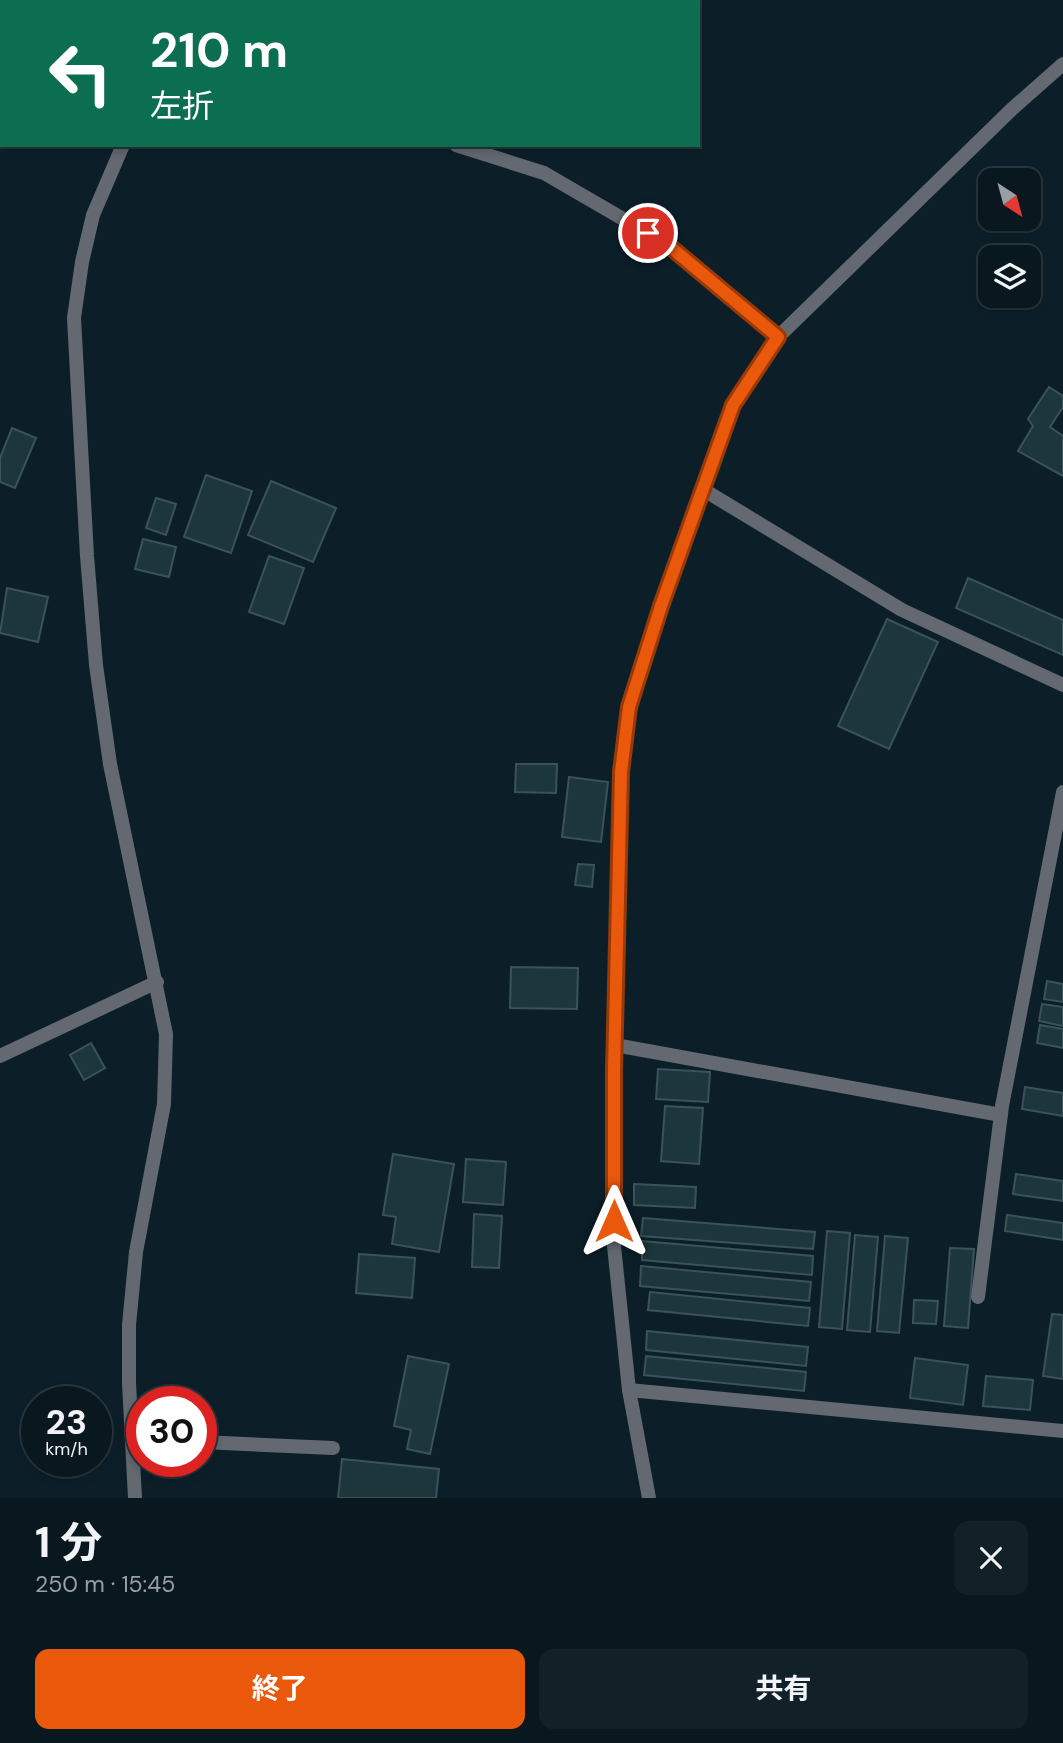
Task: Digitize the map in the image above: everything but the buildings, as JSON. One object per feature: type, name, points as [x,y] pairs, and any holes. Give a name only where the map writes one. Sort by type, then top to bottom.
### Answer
[{"type":"street","points":[[649,1498],[629,1390],[614,1246],[621,772],[629,707],[661,606],[733,405],[778,337],[1012,109],[1063,64]]},
{"type":"street","points":[[122,147],[93,215],[82,262],[74,318],[96,665],[110,764],[166,1034],[165,1091],[136,1252],[129,1325],[129,1386]]},
{"type":"street","points":[[462,147],[544,173],[668,245],[778,337]]},
{"type":"street","points":[[704,491],[902,610],[1063,685]]},
{"type":"street","points":[[978,1297],[1001,1115],[1063,792]]},
{"type":"street","points":[[0,1056],[157,982]]},
{"type":"street","points":[[615,1045],[1001,1115]]},
{"type":"street","points":[[629,1390],[1063,1431]]},
{"type":"street","points":[[217,1443],[333,1448]]},
{"type":"street","points":[[135,1498],[136,1477]]},
{"type":"route","points":[[614,1221],[614,1070],[621,772],[629,707],[661,606],[733,405],[778,337],[668,245],[648,233]]}]
